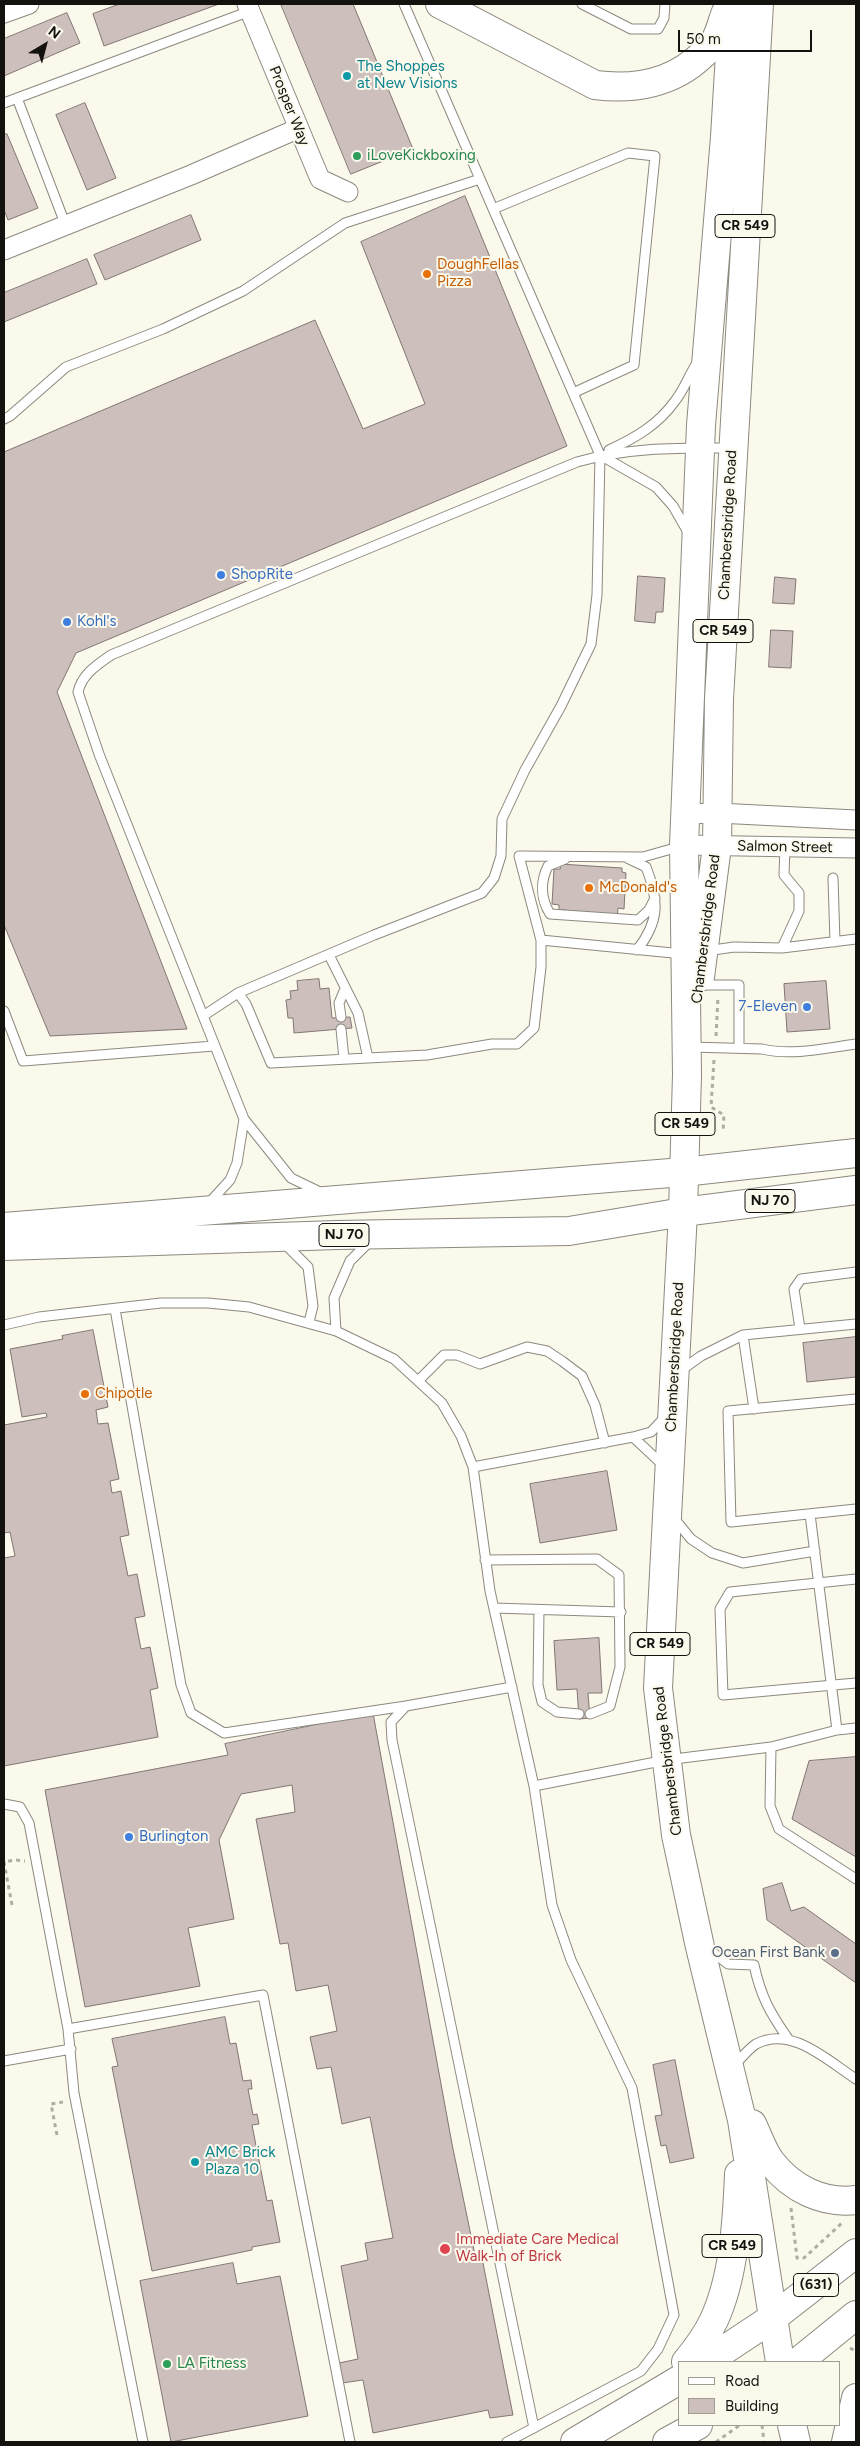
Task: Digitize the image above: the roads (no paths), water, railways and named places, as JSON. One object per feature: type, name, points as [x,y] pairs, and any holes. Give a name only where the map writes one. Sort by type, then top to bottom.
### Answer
[{"type":"main road","points":[[440,4],[595,84],[619,88],[652,83],[677,73],[698,59],[715,43],[729,4]]},
{"type":"main road","name":"Chambersbridge Road","points":[[733,4],[725,137],[700,448],[684,845],[694,953],[687,1075],[683,1212],[658,1688],[676,1835],[698,1942],[742,2120],[774,2317]]},
{"type":"main road","name":"Chambersbridge Road","points":[[687,1075],[703,1047],[709,985],[694,953],[717,846],[719,699],[759,4]]},
{"type":"main road","name":"NJ 70","points":[[4,1227],[683,1172],[856,1153]]},
{"type":"main road","name":"NJ 70","points":[[4,1246],[569,1231],[683,1212],[856,1190]]},
{"type":"main road","points":[[732,2078],[770,2162],[796,2185],[811,2195],[839,2202],[850,2211]]},
{"type":"main road","name":"CR 549","points":[[687,2361],[714,2321],[724,2292],[737,2212],[742,2120]]},
{"type":"main road","name":"(631)","points":[[774,2317],[856,2253]]},
{"type":"main road","points":[[799,2361],[856,2315]]},
{"type":"main road","points":[[708,2361],[774,2317]]},
{"type":"main road","name":"CR 549","points":[[774,2317],[780,2361]]},
{"type":"main road","points":[[575,2442],[675,2380]]},
{"type":"main road","points":[[846,2442],[856,2398]]},
{"type":"main road","points":[[667,2442],[696,2426]]},
{"type":"main road","points":[[792,2426],[796,2442]]},
{"type":"street","points":[[4,13],[29,4]]},
{"type":"street","name":"Prosper Way","points":[[248,7],[297,129],[320,179],[348,192]]},
{"type":"street","points":[[4,250],[297,129]]},
{"type":"street","name":"Salmon Street","points":[[686,814],[718,813],[856,820]]},
{"type":"street","name":"Salmon Street","points":[[684,845],[856,848]]},
{"type":"lane","points":[[203,1016],[238,993],[374,935],[482,893],[494,878],[501,856],[502,820],[525,770],[562,706],[591,644],[597,595],[600,455],[404,4]]},
{"type":"lane","points":[[582,4],[631,29],[642,30],[658,28],[664,18],[665,4]]},
{"type":"lane","points":[[4,103],[248,7]]},
{"type":"lane","points":[[17,98],[66,226]]},
{"type":"lane","points":[[493,209],[628,153],[655,156],[634,365],[573,392]]},
{"type":"lane","points":[[4,419],[66,368],[164,329],[243,292],[345,222],[480,179]]},
{"type":"lane","points":[[600,455],[637,437],[658,421],[676,400],[708,346]]},
{"type":"lane","points":[[336,1200],[291,1178],[244,1120],[99,754],[78,692],[80,684],[91,669],[111,655],[577,462],[600,455],[642,449],[732,448]]},
{"type":"lane","points":[[600,455],[656,487],[673,506],[696,547]]},
{"type":"lane","points":[[501,856],[643,857],[684,845]]},
{"type":"lane","points":[[782,948],[799,912],[799,893],[784,874],[785,847]]},
{"type":"lane","points":[[238,993],[246,1004],[271,1063],[427,1055],[492,1044],[517,1044],[534,1028],[541,967],[540,940],[519,856]]},
{"type":"lane","points":[[576,856],[557,860],[548,866],[543,876],[542,896],[550,914],[638,920],[649,910],[655,898]]},
{"type":"lane","points":[[624,857],[646,868],[655,890],[656,914],[647,938],[637,950]]},
{"type":"lane","points":[[834,878],[835,942]]},
{"type":"lane","points":[[540,940],[637,950],[694,953],[734,948],[782,948],[856,939]]},
{"type":"lane","points":[[329,955],[358,1013],[368,1058]]},
{"type":"lane","points":[[709,985],[739,985],[738,1048]]},
{"type":"lane","points":[[340,1017],[339,1003],[345,989]]},
{"type":"lane","points":[[4,1011],[23,1061],[214,1046]]},
{"type":"lane","points":[[341,1029],[344,1060]]},
{"type":"lane","points":[[703,1047],[762,1049],[773,1052],[804,1051],[856,1044]]},
{"type":"lane","points":[[202,1210],[230,1180],[237,1163],[244,1120]]},
{"type":"lane","points":[[336,1332],[334,1298],[350,1261],[376,1235]]},
{"type":"lane","points":[[279,1238],[308,1267],[313,1306],[309,1322]]},
{"type":"lane","points":[[800,1329],[794,1289],[801,1279],[856,1272]]},
{"type":"lane","points":[[4,1325],[39,1317],[162,1304],[208,1303],[249,1307],[309,1322],[336,1332],[394,1359],[442,1404],[461,1436],[473,1467],[485,1560],[534,1786],[552,1905],[571,1960],[632,2088],[674,2315],[658,2349],[641,2371],[507,2442]]},
{"type":"lane","points":[[115,1309],[181,1685],[191,1713],[224,1733],[406,1706],[512,1687]]},
{"type":"lane","points":[[674,1376],[701,1356],[743,1334],[856,1324]]},
{"type":"lane","points":[[743,1334],[754,1409]]},
{"type":"lane","points":[[418,1381],[444,1355],[457,1355],[480,1364],[527,1347],[547,1352],[582,1376],[595,1405],[605,1443]]},
{"type":"lane","points":[[856,1399],[728,1411],[731,1522],[856,1509]]},
{"type":"lane","points":[[473,1467],[605,1443],[651,1432],[672,1408]]},
{"type":"lane","points":[[633,1437],[669,1472]]},
{"type":"lane","points":[[667,1508],[691,1539],[712,1553],[743,1563],[816,1552]]},
{"type":"lane","points":[[810,1514],[833,1685],[837,1730]]},
{"type":"lane","points":[[485,1560],[597,1559],[619,1575],[621,1612],[620,1667],[610,1706],[590,1714]]},
{"type":"lane","points":[[856,1579],[730,1592],[720,1609],[723,1694],[856,1683]]},
{"type":"lane","points":[[494,1608],[621,1612]]},
{"type":"lane","points":[[538,1610],[538,1684],[542,1702],[557,1712],[578,1714]]},
{"type":"lane","points":[[406,1706],[391,1722],[392,1740],[534,2428]]},
{"type":"lane","points":[[534,1786],[666,1760],[771,1747],[837,1730],[856,1728]]},
{"type":"lane","points":[[771,1747],[770,1806],[779,1828],[856,1879]]},
{"type":"lane","points":[[4,1804],[20,1807],[29,1823],[68,2029],[74,2093],[143,2442]]},
{"type":"lane","points":[[698,1942],[728,1964],[754,1965],[759,1991],[771,2015],[789,2040]]},
{"type":"lane","points":[[68,2029],[262,1995],[350,2442]]},
{"type":"lane","points":[[732,2078],[756,2044],[777,2037],[798,2042],[856,2079]]},
{"type":"lane","points":[[4,2061],[71,2048]]},
{"type":"place","name":"The Shoppes at New Visions","points":[[347,76]]},
{"type":"place","name":"iLoveKickboxing","points":[[357,156]]},
{"type":"place","name":"DoughFellas Pizza","points":[[427,274]]},
{"type":"place","name":"ShopRite","points":[[221,575]]},
{"type":"place","name":"Kohl's","points":[[67,622]]},
{"type":"place","name":"McDonald's","points":[[589,888]]},
{"type":"place","name":"7-Eleven","points":[[807,1007]]},
{"type":"place","name":"Chipotle","points":[[85,1394]]},
{"type":"place","name":"Burlington","points":[[129,1837]]},
{"type":"place","name":"Ocean First Bank","points":[[835,1953]]},
{"type":"place","name":"AMC Brick Plaza 10","points":[[195,2162]]},
{"type":"place","name":"Immediate Care Medical Walk-In of Brick","points":[[445,2249]]},
{"type":"place","name":"LA Fitness","points":[[167,2364]]}]
